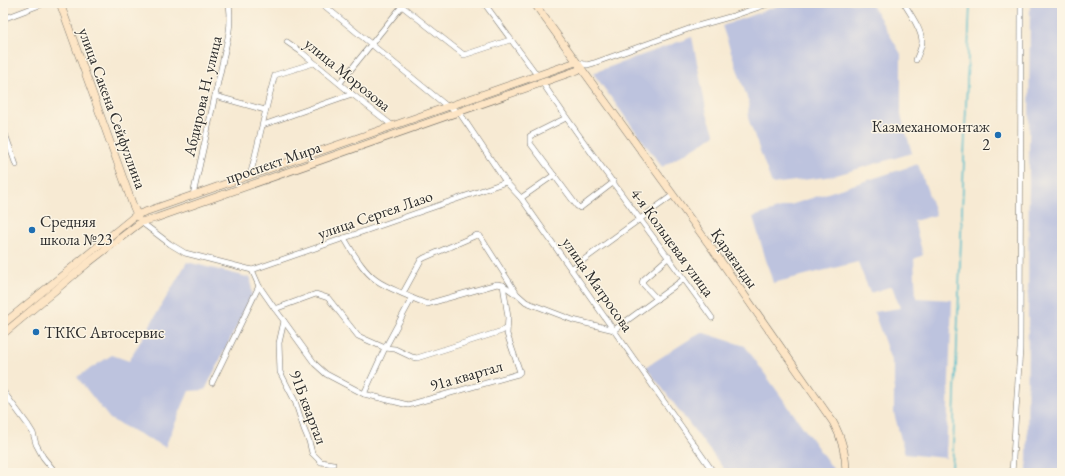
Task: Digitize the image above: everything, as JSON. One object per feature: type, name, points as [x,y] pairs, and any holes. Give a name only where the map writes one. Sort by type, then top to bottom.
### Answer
[{"type":"main road","name":"улица Сакена Сейфуллина","points":[[60,3],[136,214],[141,222]]},
{"type":"main road","name":"Қарағанды","points":[[534,3],[576,62],[584,67],[673,196],[713,250],[833,422],[842,441],[846,473]]},
{"type":"main road","name":"проспект Мира","points":[[3,324],[136,214],[250,176],[576,62]]},
{"type":"main road","name":"проспект Мира","points":[[3,334],[88,263],[141,222],[584,67]]},
{"type":"street","points":[[3,19],[45,3]]},
{"type":"street","name":"Абдирова Н. улица","points":[[193,195],[226,46],[230,34],[231,25],[229,3]]},
{"type":"street","points":[[320,3],[448,107],[459,112]]},
{"type":"street","points":[[484,3],[536,75]]},
{"type":"street","points":[[584,67],[694,26],[734,16],[771,3]]},
{"type":"street","points":[[904,3],[922,41],[916,60]]},
{"type":"street","points":[[1012,473],[1020,349],[1021,3]]},
{"type":"street","points":[[340,83],[371,45],[400,5],[464,55],[510,40]]},
{"type":"street","name":"улица Морозова","points":[[287,42],[393,126]]},
{"type":"street","points":[[250,176],[265,110],[275,76],[314,63]]},
{"type":"street","name":"4-я Кольцевая улица","points":[[542,82],[566,118],[614,182],[639,219],[669,257],[712,318]]},
{"type":"street","points":[[263,124],[352,94]]},
{"type":"street","points":[[216,96],[265,110]]},
{"type":"street","name":"улица Матросова","points":[[459,112],[506,182],[521,198],[714,473]]},
{"type":"street","name":"4-я Кольцевая улица","points":[[566,118],[530,136],[530,143],[577,206],[580,208],[614,182]]},
{"type":"street","points":[[3,128],[16,166]]},
{"type":"street","points":[[521,198],[554,175]]},
{"type":"street","name":"улица Сергея Лазо","points":[[252,270],[506,182]]},
{"type":"street","points":[[571,269],[673,196]]},
{"type":"street","points":[[141,222],[170,244],[185,253],[252,270],[259,286],[212,383]]},
{"type":"street","points":[[403,293],[424,258],[477,235],[480,236],[517,294]]},
{"type":"street","points":[[344,238],[361,264],[370,275],[380,283],[427,304],[497,284],[503,285],[526,302],[547,311],[573,320],[614,330],[684,279]]},
{"type":"street","points":[[657,299],[642,283],[644,277],[669,257]]},
{"type":"street","points":[[503,285],[507,309],[507,327]]},
{"type":"street","name":"91Б квартал","points":[[259,286],[315,364],[326,374],[364,394]]},
{"type":"street","points":[[275,309],[316,294],[328,298],[358,336],[385,348]]},
{"type":"street","points":[[364,394],[385,348],[412,298]]},
{"type":"street","name":"91Б квартал","points":[[284,321],[279,343],[280,372],[295,401],[312,453],[320,462],[333,464]]},
{"type":"street","name":"91а квартал","points":[[385,348],[395,349],[417,358],[502,331],[507,327]]},
{"type":"street","name":"91а квартал","points":[[364,394],[408,405],[518,374],[520,372],[509,343],[507,327]]},
{"type":"street","points":[[3,391],[28,424],[43,457],[56,473]]},
{"type":"shaded area","points":[[786,3],[871,3],[901,54],[901,115],[912,153],[833,176],[772,184],[748,118],[749,103],[722,26]]},
{"type":"shaded area","points":[[1030,3],[1062,3],[1062,473],[1027,473]]},
{"type":"shaded area","points":[[692,37],[707,114],[715,135],[662,167],[593,73]]},
{"type":"shaded area","points":[[918,164],[936,215],[914,221],[923,255],[914,259],[916,298],[952,300],[946,458],[905,454],[894,413],[894,369],[874,312],[900,308],[892,286],[870,293],[858,262],[773,283],[753,217]]},
{"type":"shaded area","points":[[187,262],[251,278],[252,295],[205,390],[189,391],[165,447],[110,419],[77,377],[112,355],[129,361]]},
{"type":"shaded area","points":[[701,332],[745,346],[833,469],[833,473],[727,473],[646,367]]},
{"type":"waterway","points":[[952,473],[970,3]]},
{"type":"place","name":"Казмеханомонтаж 2","points":[[998,135]]},
{"type":"place","name":"Средняя школа №23","points":[[32,230]]},
{"type":"place","name":"ТККС Автосервис","points":[[36,332]]}]
